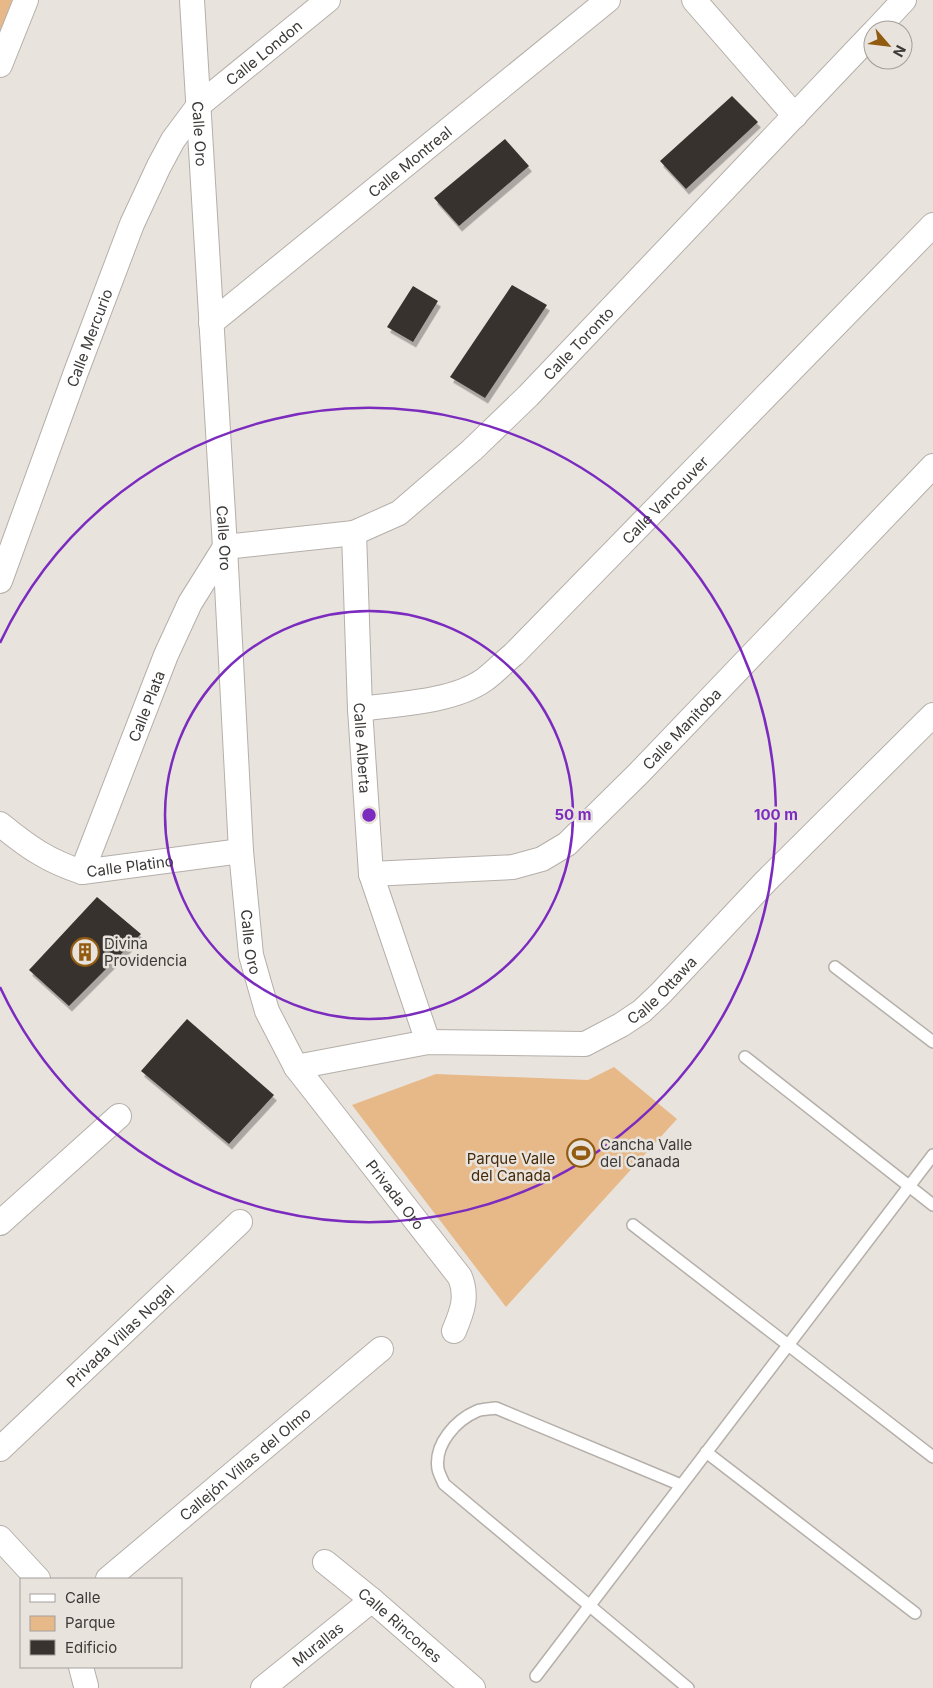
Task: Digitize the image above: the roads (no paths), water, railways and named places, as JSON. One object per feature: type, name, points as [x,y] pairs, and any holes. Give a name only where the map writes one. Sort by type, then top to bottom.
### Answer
[{"type":"street","points":[[0,65],[26,0]]},
{"type":"street","name":"Calle Oro","points":[[192,0],[225,547],[241,851],[251,955],[267,1011],[296,1067]]},
{"type":"street","name":"Calle London","points":[[199,105],[328,0]]},
{"type":"street","name":"Calle Montreal","points":[[212,324],[608,0]]},
{"type":"street","points":[[694,0],[795,116]]},
{"type":"street","points":[[885,20],[904,0]]},
{"type":"street","name":"Calle Toronto","points":[[225,547],[354,533],[399,514],[479,443],[535,389],[863,44]]},
{"type":"street","name":"Calle Mercurio","points":[[0,581],[132,224],[173,140],[199,105]]},
{"type":"street","name":"Calle Vancouver","points":[[360,709],[436,699],[464,690],[484,680],[514,654],[933,225]]},
{"type":"street","name":"Calle Manitoba","points":[[371,874],[513,867],[542,859],[567,844],[640,773],[933,466]]},
{"type":"street","name":"Calle Alberta","points":[[354,533],[360,709],[371,874],[428,1042]]},
{"type":"street","name":"Calle Plata","points":[[82,872],[166,654],[190,603],[225,547]]},
{"type":"street","name":"Calle Ottawa","points":[[296,1067],[428,1042],[585,1044],[621,1026],[642,1011],[660,994],[766,881],[933,715]]},
{"type":"street","name":"Calle Platino","points":[[0,824],[30,849],[62,865],[82,872],[241,851]]},
{"type":"street","name":"Privada Oro","points":[[296,1067],[460,1277],[464,1286],[465,1297],[463,1310],[454,1331]]},
{"type":"street","points":[[0,1223],[119,1116]]},
{"type":"street","name":"Privada Villas Nogal","points":[[0,1449],[240,1222]]},
{"type":"street","name":"Callejón Villas del Olmo","points":[[109,1578],[381,1349]]},
{"type":"street","points":[[0,1538],[37,1578]]},
{"type":"street","name":"Calle Rincones","points":[[326,1562],[473,1688]]},
{"type":"street","name":"Murallas","points":[[263,1688],[372,1600]]},
{"type":"lane","points":[[835,967],[933,1042]]},
{"type":"lane","points":[[745,1058],[933,1205]]},
{"type":"lane","points":[[536,1676],[933,1155]]},
{"type":"lane","points":[[633,1225],[933,1457]]},
{"type":"lane","points":[[681,1485],[496,1408],[478,1410],[460,1421],[446,1436],[438,1455],[438,1470],[444,1484],[688,1688]]},
{"type":"lane","points":[[706,1452],[915,1613]]},
{"type":"place","name":"Divina Providencia","points":[[85,952]]},
{"type":"place","name":"Cancha Valle del Canada","points":[[581,1153]]},
{"type":"park label","name":"Parque Valle del Canada","points":[[511,1166]]}]
